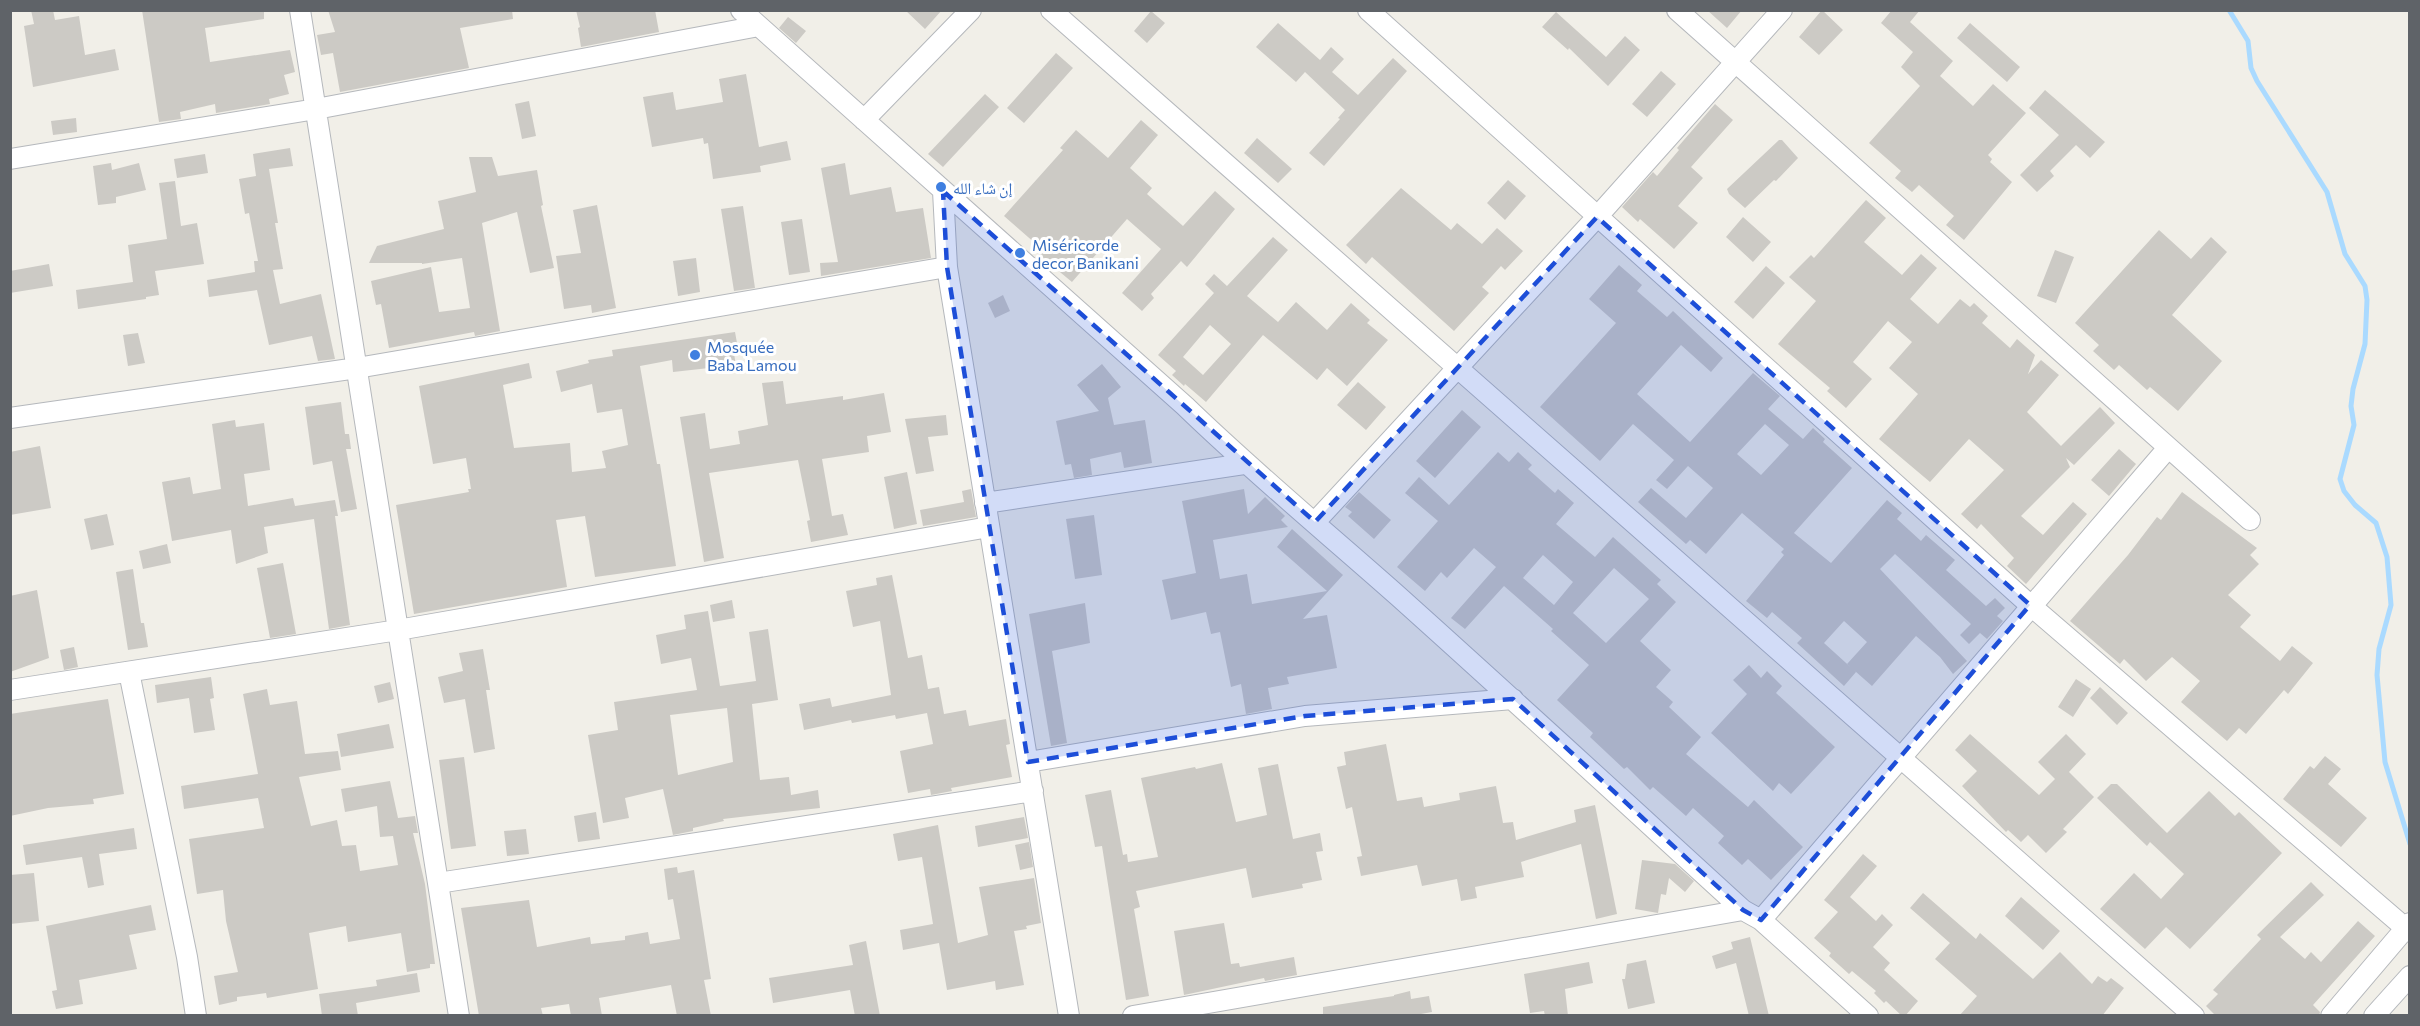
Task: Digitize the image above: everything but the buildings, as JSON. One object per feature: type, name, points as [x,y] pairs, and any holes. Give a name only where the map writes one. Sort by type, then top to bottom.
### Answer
[{"type":"street","points":[[300,10],[459,1016]]},
{"type":"street","points":[[741,10],[1185,406],[1244,464],[1315,522],[1513,699],[1743,910],[1761,920],[1868,1016]]},
{"type":"street","points":[[864,120],[970,10]]},
{"type":"street","points":[[1051,10],[2194,1016]]},
{"type":"street","points":[[1368,10],[2030,605],[2408,928],[2331,1016]]},
{"type":"street","points":[[1677,10],[2250,520]]},
{"type":"street","points":[[1315,522],[1597,217],[1782,10]]},
{"type":"street","points":[[10,159],[316,109],[759,26]]},
{"type":"street","points":[[943,191],[947,267],[1069,1016]]},
{"type":"street","points":[[10,418],[357,368],[947,267]]},
{"type":"street","points":[[1761,920],[2030,605],[2168,448]]},
{"type":"street","points":[[985,503],[1244,464]]},
{"type":"street","points":[[10,690],[398,630],[989,527]]},
{"type":"street","points":[[129,672],[188,957],[196,1016]]},
{"type":"street","points":[[1028,762],[1305,716],[1513,699]]},
{"type":"street","points":[[438,883],[1033,791]]},
{"type":"street","points":[[1133,1016],[1743,910]]},
{"type":"street","points":[[2374,1016],[2409,976]]},
{"type":"highlighted area","points":[[943,191],[1315,522],[1597,217],[2030,605],[1761,920],[1743,910],[1513,699],[1305,716],[1028,762],[947,267]]},
{"type":"waterway","points":[[2229,10],[2248,41],[2251,68],[2257,81],[2327,192],[2345,254],[2365,286],[2367,300],[2365,344],[2353,389],[2351,406],[2354,425],[2340,479],[2344,491],[2355,505],[2376,523],[2387,557],[2391,605],[2379,649],[2377,675],[2385,762],[2410,844]]},
{"type":"place","name":"إن شاء الله","points":[[941,187]]},
{"type":"place","name":"Miséricorde decor Banikani","points":[[1020,253]]},
{"type":"place","name":"Mosquée Baba Lamou","points":[[695,355]]}]
